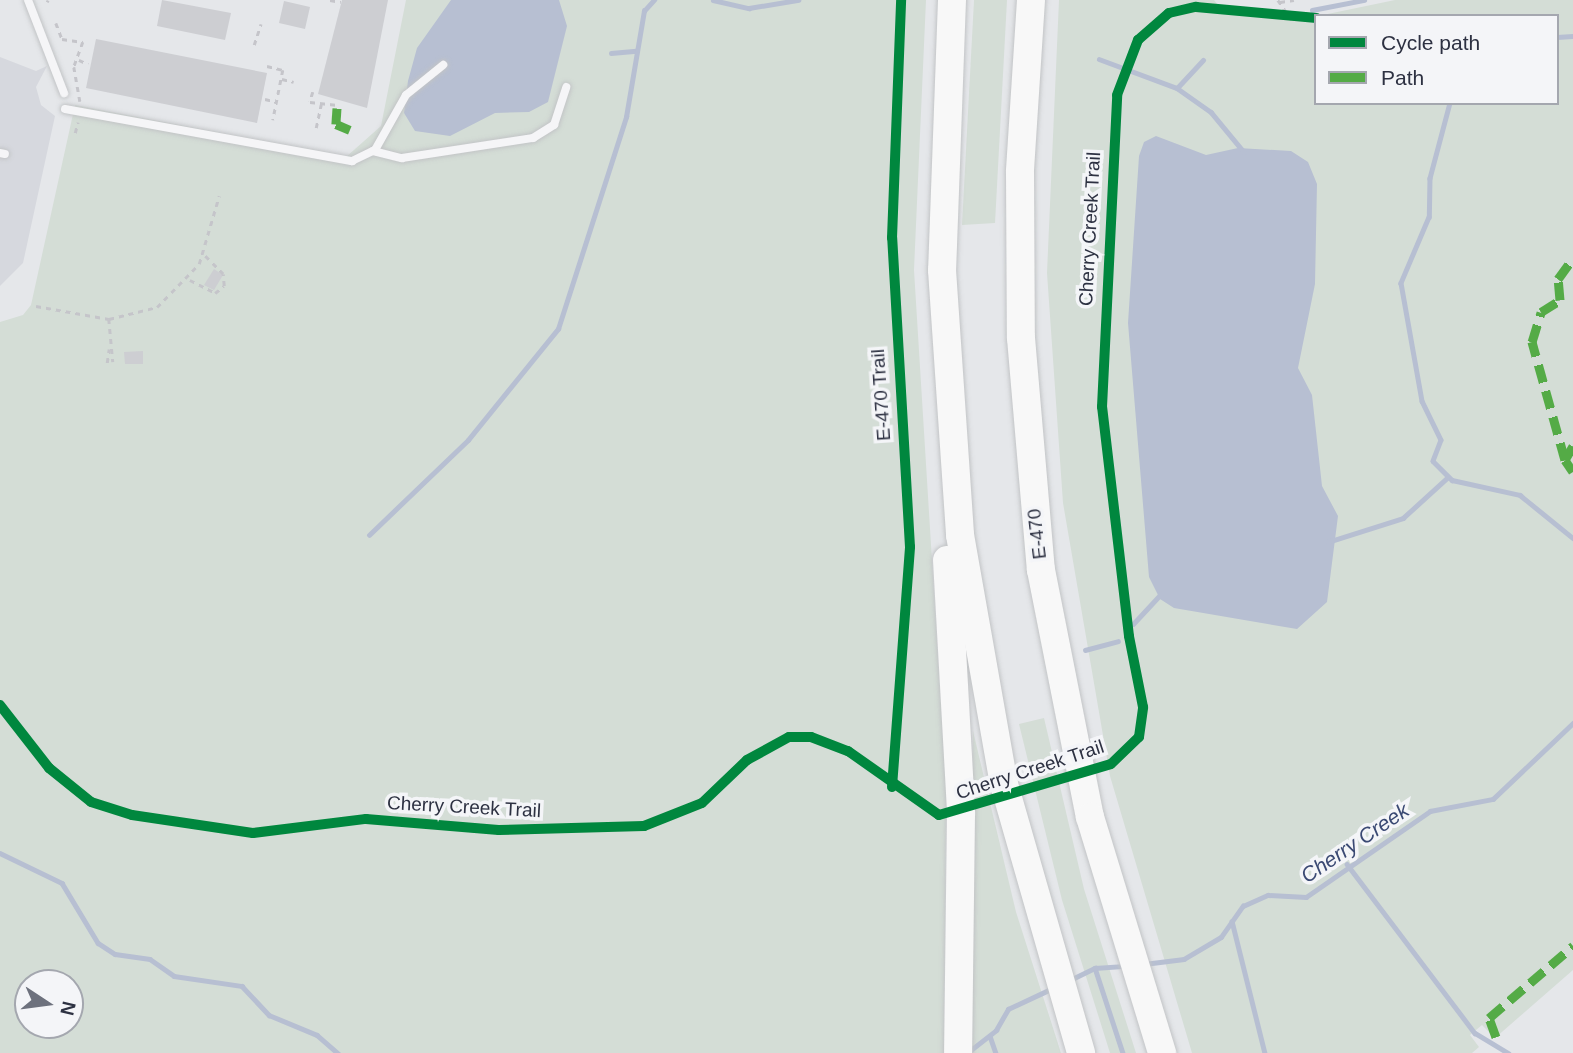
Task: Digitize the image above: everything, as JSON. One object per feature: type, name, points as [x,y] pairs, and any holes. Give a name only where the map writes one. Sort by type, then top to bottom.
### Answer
[{"type":"highway","points":[[952,0],[943,126],[943,320],[960,535],[997,749],[1039,921],[1081,1053]]},
{"type":"highway","name":"E-470","points":[[1031,0],[1020,172],[1021,338],[1038,543],[1069,729],[1162,1053]]},
{"type":"highway","points":[[943,320],[934,360],[958,762],[958,1053]]},
{"type":"lane","points":[[28,0],[64,93]]},
{"type":"lane","points":[[373,151],[406,95],[443,65]]},
{"type":"lane","points":[[65,109],[342,162],[373,151],[402,158],[533,138],[554,125],[566,87]]},
{"type":"path","points":[[330,0],[341,2]]},
{"type":"path","points":[[1279,1],[1294,0]]},
{"type":"path","points":[[1279,1],[1292,20]]},
{"type":"path","points":[[1272,19],[1307,19]]},
{"type":"path","points":[[55,23],[62,38],[83,42],[79,60],[74,67],[79,111],[75,134]]},
{"type":"path","points":[[254,45],[261,24]]},
{"type":"path","points":[[79,60],[88,64]]},
{"type":"path","points":[[267,66],[283,70],[273,120]]},
{"type":"path","points":[[282,79],[294,82]]},
{"type":"path","points":[[313,92],[310,97],[321,105],[338,105]]},
{"type":"path","points":[[265,99],[277,102]]},
{"type":"path","points":[[316,128],[321,105]]},
{"type":"path","points":[[36,306],[109,319],[149,312],[190,280],[204,255],[219,195]]},
{"type":"path","points":[[190,280],[215,292],[224,286],[223,274],[204,255]]},
{"type":"path","points":[[107,363],[109,319]]},
{"type":"path","points":[[109,349],[113,362]]},
{"type":"shaded area","points":[[406,0],[926,0],[914,270],[946,787],[944,1053],[0,1053],[0,322],[23,315],[31,305],[75,105],[346,157],[381,126]]},
{"type":"shaded area","points":[[974,0],[1007,0],[995,223],[962,225]]},
{"type":"shaded area","points":[[1059,0],[1214,0],[1222,10],[1247,14],[1314,16],[1314,105],[1559,105],[1559,14],[1328,14],[1395,0],[1573,0],[1573,970],[1495,1038],[1482,1025],[1470,1035],[1479,1047],[1472,1053],[1192,1053],[1110,776],[1063,503],[1047,273]]},
{"type":"shaded area","points":[[0,57],[36,71],[47,66],[36,87],[41,105],[55,116],[23,263],[0,286]]},
{"type":"shaded area","points":[[1044,718],[1084,889],[1136,1053],[1110,1053],[1062,900],[1019,724]]},
{"type":"shaded area","points":[[973,731],[1016,912],[1061,1053],[969,1053]]},
{"type":"water","points":[[451,0],[559,0],[567,26],[548,102],[529,112],[495,113],[450,136],[415,131],[404,113],[408,81],[417,48]]},
{"type":"water","points":[[1156,136],[1206,155],[1238,148],[1291,151],[1308,162],[1317,184],[1315,284],[1298,368],[1312,395],[1322,486],[1338,516],[1327,602],[1297,629],[1174,608],[1160,599],[1149,577],[1128,323],[1139,156],[1144,142]]},
{"type":"building","points":[[162,0],[231,13],[225,40],[157,26]]},
{"type":"building","points":[[342,0],[388,0],[367,108],[318,94]]},
{"type":"building","points":[[284,1],[310,7],[305,29],[279,23]]},
{"type":"building","points":[[96,39],[267,73],[257,123],[86,88]]},
{"type":"building","points":[[214,269],[223,275],[214,290],[204,285]]},
{"type":"building","points":[[143,351],[143,364],[125,364],[124,352]]},
{"type":"waterway","points":[[369,535],[468,440],[558,329],[626,117],[644,11],[654,0]]},
{"type":"waterway","points":[[713,0],[749,8],[798,0]]},
{"type":"waterway","points":[[1312,10],[1364,0]]},
{"type":"waterway","name":"Cherry Creek","points":[[1559,37],[1573,36]]},
{"type":"waterway","points":[[611,53],[636,51]]},
{"type":"waterway","points":[[1099,59],[1177,88],[1211,112],[1244,152]]},
{"type":"waterway","points":[[1177,88],[1203,60]]},
{"type":"waterway","name":"Cherry Creek","points":[[1449,105],[1430,178],[1429,217],[1401,283],[1422,401],[1441,440],[1433,461],[1452,480],[1520,495],[1573,538]]},
{"type":"waterway","points":[[1328,542],[1403,518],[1447,478]]},
{"type":"waterway","points":[[1133,624],[1161,594]]},
{"type":"waterway","points":[[1085,650],[1118,641]]},
{"type":"waterway","name":"Cherry Creek","points":[[1144,964],[1184,959],[1221,937],[1243,906],[1268,895],[1306,897],[1430,811],[1493,799],[1573,723]]},
{"type":"waterway","name":"Cherry Creek","points":[[0,853],[62,883],[98,943],[115,954],[150,959],[174,976],[242,986],[269,1015],[317,1035],[338,1053]]},
{"type":"waterway","points":[[1347,864],[1475,1033],[1508,1053]]},
{"type":"waterway","points":[[1232,921],[1265,1053]]},
{"type":"waterway","name":"Cherry Creek","points":[[1070,980],[1095,968],[1125,966]]},
{"type":"waterway","points":[[1095,968],[1123,1053]]},
{"type":"waterway","name":"Cherry Creek","points":[[967,1053],[996,1030],[1008,1009],[1053,988]]},
{"type":"waterway","points":[[990,1036],[996,1053]]},
{"type":"marked path","points":[[337,108],[336,124],[350,130]]},
{"type":"marked path","points":[[1565,460],[1532,342],[1541,312],[1560,300],[1558,279],[1573,258]]},
{"type":"marked path","points":[[1573,446],[1565,460],[1573,472]]},
{"type":"marked path","points":[[1496,1037],[1489,1018],[1573,946]]},
{"type":"cycle path","name":"E-470 Trail","points":[[892,787],[910,547],[892,238],[901,0]]},
{"type":"cycle path","name":"Cherry Creek Trail","points":[[0,705],[49,768],[91,802],[132,815],[253,833],[366,819],[499,830],[644,826],[702,803],[747,760],[789,737],[811,737],[848,751],[939,815],[1111,764],[1139,737],[1143,707],[1129,636],[1102,407],[1117,95],[1138,40],[1169,13],[1196,7],[1314,18]]}]
